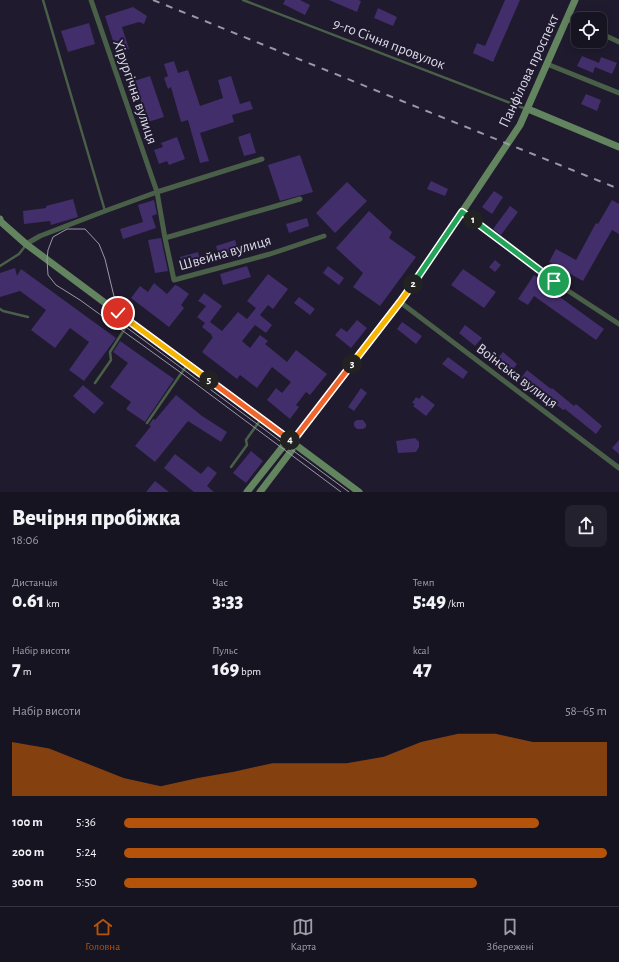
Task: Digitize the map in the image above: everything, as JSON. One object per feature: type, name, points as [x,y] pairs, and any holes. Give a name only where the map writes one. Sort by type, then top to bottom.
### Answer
[{"type":"street","name":"Хірургічна вулиця","points":[[91,0],[157,192]]},
{"type":"street","name":"Панфілова проспект","points":[[247,492],[289,443],[400,302],[520,125],[575,0]]},
{"type":"street","points":[[567,19],[571,21]]},
{"type":"street","points":[[607,36],[619,42]]},
{"type":"street","points":[[547,64],[619,93]]},
{"type":"street","points":[[528,109],[619,147]]},
{"type":"street","points":[[26,244],[40,236],[105,210],[262,159]]},
{"type":"street","name":"Швейна вулиця","points":[[157,192],[174,280],[270,254],[324,236]]},
{"type":"street","name":"Швейна вулиця","points":[[165,238],[300,199]]},
{"type":"street","points":[[462,212],[554,281],[619,324]]},
{"type":"street","points":[[0,219],[1,222],[26,244],[262,419],[289,443],[359,492]]},
{"type":"street","name":"Воїнська вулиця","points":[[400,302],[619,468]]},
{"type":"street","points":[[260,492],[292,450],[289,443]]},
{"type":"lane","points":[[43,0],[105,210]]},
{"type":"lane","name":"9-го Січня провулок","points":[[243,0],[528,109]]},
{"type":"lane","points":[[0,266],[19,254],[26,244]]},
{"type":"lane","points":[[0,309],[28,317]]},
{"type":"lane","points":[[95,383],[111,360],[110,352],[130,321]]},
{"type":"lane","points":[[147,423],[188,364]]},
{"type":"lane","points":[[230,467],[247,446],[246,440],[262,419]]},
{"type":"building","points":[[285,0],[300,0],[310,5],[305,15],[283,4]]},
{"type":"building","points":[[329,0],[358,0],[361,1],[357,12]]},
{"type":"building","points":[[505,0],[520,0],[493,62],[473,53],[477,43],[485,46]]},
{"type":"building","points":[[133,7],[147,16],[144,24],[139,22],[122,27],[129,49],[117,53],[105,16]]},
{"type":"building","points":[[378,8],[397,17],[393,26],[374,18]]},
{"type":"building","points":[[89,23],[95,44],[68,52],[61,31]]},
{"type":"building","points":[[582,56],[599,63],[601,57],[617,63],[612,74],[595,67],[593,73],[577,66]]},
{"type":"building","points":[[174,61],[178,73],[188,70],[200,106],[223,98],[218,80],[231,76],[240,104],[250,101],[253,109],[232,115],[234,122],[200,133],[209,161],[200,163],[188,120],[181,122],[171,87],[168,89],[164,78],[168,76],[164,64]]},
{"type":"building","points":[[438,61],[445,64],[442,69],[436,67]]},
{"type":"building","points":[[150,76],[164,117],[148,122],[134,81]]},
{"type":"building","points":[[586,94],[601,100],[597,111],[581,104]]},
{"type":"building","points":[[250,133],[256,153],[244,156],[238,137]]},
{"type":"building","points":[[177,137],[185,159],[169,165],[167,161],[159,164],[154,150],[163,147],[161,143]]},
{"type":"building","points":[[300,155],[313,192],[280,201],[268,165]]},
{"type":"building","points":[[431,181],[448,189],[445,196],[427,189]]},
{"type":"building","points":[[347,182],[367,201],[335,233],[316,213]]},
{"type":"building","points":[[494,191],[503,197],[492,214],[482,207]]},
{"type":"building","points":[[73,199],[78,217],[51,225],[50,221],[24,224],[23,211],[46,208],[46,206]]},
{"type":"building","points":[[154,200],[157,214],[152,216],[156,228],[123,239],[120,229],[143,222],[138,205]]},
{"type":"building","points":[[612,200],[619,204],[619,234],[612,230],[583,281],[549,262],[556,249],[576,260],[596,223],[598,224]]},
{"type":"building","points":[[510,206],[518,212],[501,235],[493,229]]},
{"type":"building","points":[[369,211],[392,232],[389,238],[416,257],[380,306],[353,287],[363,273],[336,248]]},
{"type":"building","points":[[307,218],[309,226],[289,233],[286,224]]},
{"type":"building","points":[[161,238],[168,271],[155,273],[148,240]]},
{"type":"building","points":[[235,240],[238,250],[219,256],[216,246]]},
{"type":"building","points":[[198,252],[200,260],[183,266],[180,257]]},
{"type":"building","points":[[495,260],[501,265],[495,272],[489,267]]},
{"type":"building","points":[[247,266],[251,277],[223,285],[220,274]]},
{"type":"building","points":[[328,266],[344,278],[339,285],[323,273]]},
{"type":"building","points":[[15,268],[17,276],[21,269],[116,338],[84,381],[69,370],[89,342],[70,328],[55,348],[31,330],[46,310],[20,291],[0,297],[0,273]]},
{"type":"building","points":[[463,269],[496,292],[484,308],[451,285]]},
{"type":"building","points":[[268,274],[288,289],[273,309],[268,305],[260,315],[272,325],[266,333],[255,325],[242,341],[250,348],[260,335],[268,341],[265,344],[287,362],[296,350],[327,374],[310,395],[306,392],[296,405],[299,407],[290,419],[267,400],[276,388],[282,393],[291,382],[272,367],[257,388],[240,375],[237,379],[202,352],[213,337],[202,327],[205,323],[197,317],[206,306],[198,301],[204,293],[222,306],[210,322],[222,331],[238,312],[247,319],[256,308],[247,301]]},
{"type":"building","points":[[534,275],[543,281],[542,284],[604,329],[596,340],[534,296],[528,305],[518,299]]},
{"type":"building","points":[[154,283],[167,294],[175,285],[189,294],[181,305],[184,308],[169,327],[131,298],[140,286],[148,292]]},
{"type":"building","points":[[299,297],[315,309],[310,315],[294,303]]},
{"type":"building","points":[[357,320],[367,328],[351,348],[335,335],[341,328],[347,332]]},
{"type":"building","points":[[402,322],[422,336],[416,344],[397,329]]},
{"type":"building","points":[[465,325],[482,338],[475,346],[459,333]]},
{"type":"building","points":[[120,341],[174,379],[145,422],[126,409],[131,402],[110,387],[128,363],[113,352]]},
{"type":"building","points":[[503,352],[517,364],[511,372],[496,360]]},
{"type":"building","points":[[448,357],[468,372],[463,379],[442,364]]},
{"type":"building","points":[[527,370],[574,406],[576,404],[602,426],[596,434],[565,409],[563,410],[521,378]]},
{"type":"building","points":[[83,385],[104,403],[94,414],[73,396]]},
{"type":"building","points":[[361,388],[367,393],[354,411],[348,407]]},
{"type":"building","points":[[176,395],[202,416],[227,432],[221,442],[188,421],[155,462],[135,446],[151,426],[149,425],[153,419],[155,420]]},
{"type":"building","points":[[422,395],[435,405],[426,416],[413,406],[415,404],[412,403],[416,397],[419,399]]},
{"type":"building","points":[[357,420],[363,420],[366,427],[363,429],[357,429],[354,426],[354,422]]},
{"type":"building","points":[[415,438],[419,442],[419,447],[416,452],[398,453],[396,441]]},
{"type":"building","points":[[619,440],[619,454],[612,448]]},
{"type":"building","points":[[251,451],[263,461],[246,483],[233,473]]},
{"type":"building","points":[[175,454],[201,474],[208,466],[217,473],[207,486],[214,492],[194,492],[164,468]]},
{"type":"building","points":[[155,481],[169,492],[146,492]]},
{"type":"tram line","points":[[341,492],[184,375],[80,300],[56,285],[48,275],[47,260],[48,250],[53,237],[67,229],[85,229],[99,244],[105,259],[118,313],[126,327],[349,492]]},
{"type":"railway","points":[[153,0],[619,189]]},
{"type":"route","points":[[118,313],[292,442],[400,302],[462,212],[554,281]]}]
